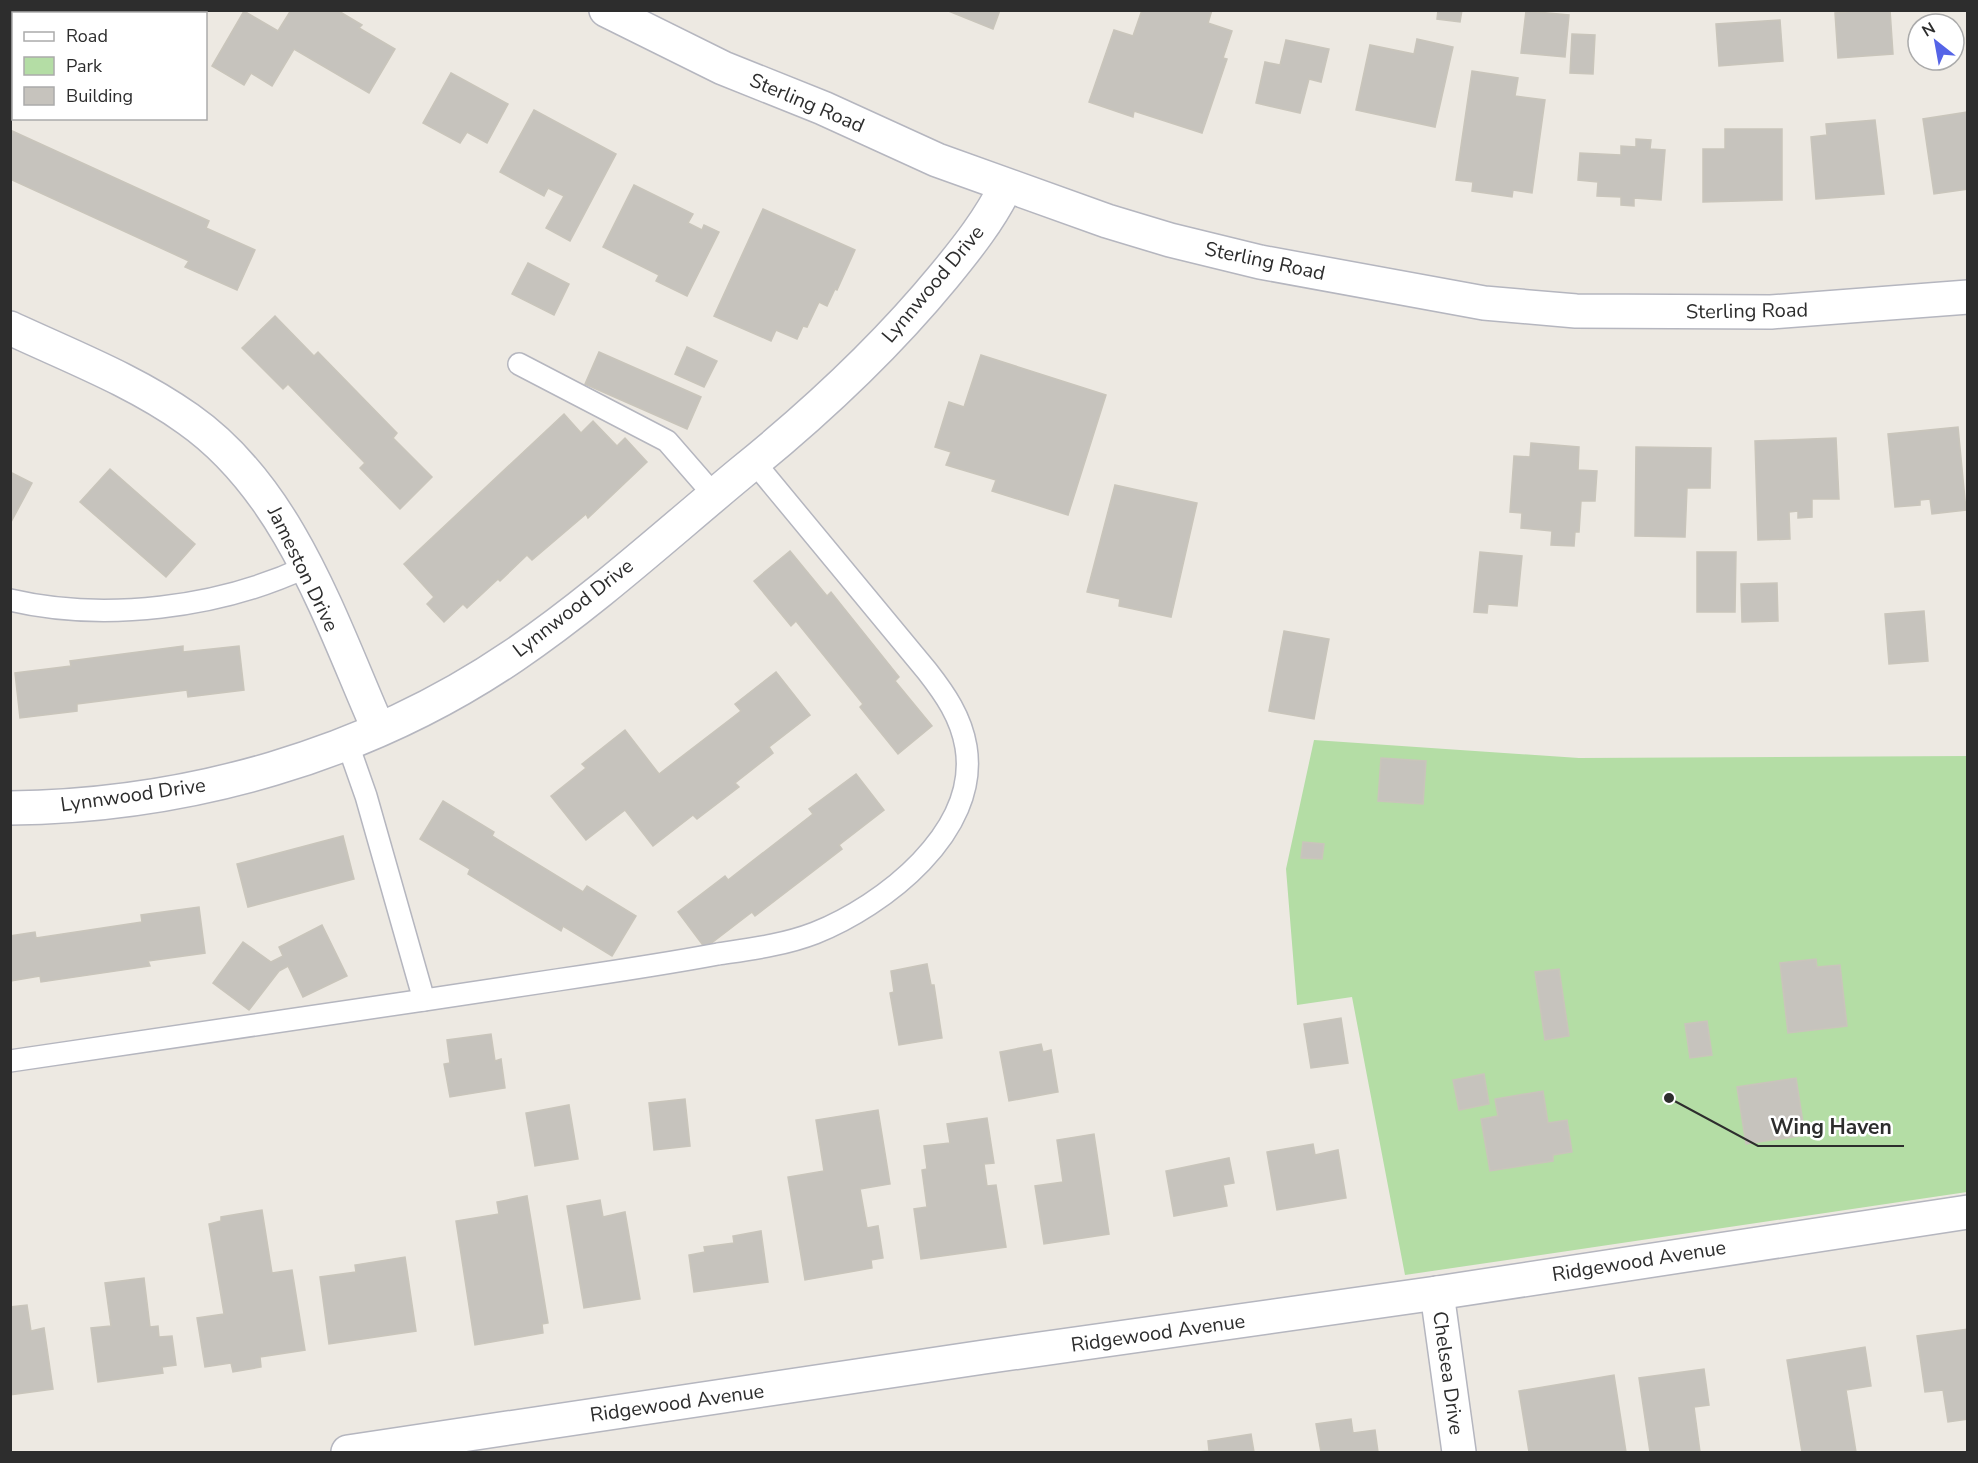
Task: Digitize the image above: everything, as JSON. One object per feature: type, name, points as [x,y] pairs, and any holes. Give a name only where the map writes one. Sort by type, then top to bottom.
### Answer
[{"type":"street","name":"Sterling Road","points":[[606,10],[746,78],[823,108],[937,160],[1006,186],[1170,240],[1260,262],[1416,292],[1527,308],[1626,312],[1771,312],[1968,297]]},
{"type":"street","name":"Lynnwood Drive","points":[[10,808],[104,803],[191,788],[284,766],[347,742],[439,700],[510,658],[570,614],[821,405],[889,339],[969,244],[991,214],[1006,186]]},
{"type":"street","name":"Jameston Drive","points":[[10,327],[166,404],[212,437],[262,489],[306,567],[378,728]]},
{"type":"street","name":"Ridgewood Avenue","points":[[348,1452],[984,1357],[1437,1293],[1968,1212]]},
{"type":"street","name":"Chelsea Drive","points":[[1437,1293],[1459,1452]]},
{"type":"lane","points":[[519,364],[667,441],[714,495]]},
{"type":"lane","points":[[10,1061],[272,1020],[424,1000],[648,966],[772,945],[813,933],[862,908],[900,881],[930,851],[950,825],[961,800],[967,767],[966,748],[955,712],[940,688],[869,598],[754,462]]},
{"type":"lane","points":[[10,600],[75,612],[124,611],[247,589],[283,578],[306,567]]},
{"type":"lane","points":[[347,742],[369,807],[424,1000]]},
{"type":"green space","points":[[1314,740],[1579,758],[1967,756],[1967,1192],[1405,1275],[1352,997],[1297,1005],[1286,869]]},
{"type":"building","points":[[291,10],[337,10],[362,25],[359,28],[395,49],[369,93],[294,49],[272,86],[251,73],[244,85],[212,66],[244,11],[278,31]]},
{"type":"building","points":[[946,10],[1000,10],[993,29]]},
{"type":"building","points":[[1142,10],[1212,10],[1208,23],[1232,31],[1223,58],[1227,59],[1202,133],[1134,111],[1133,117],[1089,102],[1114,30],[1133,36]]},
{"type":"building","points":[[1438,10],[1462,10],[1460,22],[1437,19]]},
{"type":"building","points":[[1890,10],[1893,54],[1838,58],[1835,13]]},
{"type":"building","points":[[1526,11],[1569,15],[1565,57],[1521,53]]},
{"type":"building","points":[[1780,20],[1783,61],[1719,66],[1716,24]]},
{"type":"building","points":[[1572,34],[1595,35],[1593,74],[1570,73]]},
{"type":"building","points":[[1417,39],[1453,47],[1435,127],[1356,110],[1370,45],[1414,54]]},
{"type":"building","points":[[1286,40],[1329,49],[1321,82],[1309,79],[1300,113],[1256,103],[1265,62],[1280,65]]},
{"type":"building","points":[[1472,71],[1518,78],[1515,96],[1545,100],[1532,193],[1513,190],[1512,197],[1472,191],[1473,182],[1456,180]]},
{"type":"building","points":[[451,73],[508,104],[487,143],[467,132],[460,143],[423,123]]},
{"type":"building","points":[[534,110],[616,154],[570,241],[546,228],[564,196],[548,188],[544,196],[500,172]]},
{"type":"building","points":[[1968,112],[1968,189],[1934,194],[1923,119]]},
{"type":"building","points":[[1875,120],[1884,194],[1816,199],[1811,137],[1827,135],[1826,124]]},
{"type":"building","points":[[1725,129],[1782,129],[1782,200],[1703,202],[1703,149],[1725,149]]},
{"type":"building","points":[[10,130],[209,221],[206,228],[255,250],[237,290],[185,267],[189,261],[10,179]]},
{"type":"building","points":[[1636,139],[1651,140],[1650,149],[1665,150],[1661,200],[1634,198],[1634,206],[1621,205],[1621,197],[1597,196],[1598,182],[1578,180],[1580,153],[1621,155],[1621,146],[1636,147]]},
{"type":"building","points":[[634,185],[693,214],[688,223],[702,230],[704,225],[719,232],[687,296],[656,281],[659,275],[603,247]]},
{"type":"building","points":[[763,209],[855,250],[827,306],[819,302],[807,327],[803,326],[797,339],[776,330],[771,341],[714,316]]},
{"type":"building","points":[[528,263],[569,284],[554,315],[512,294]]},
{"type":"building","points":[[275,316],[314,356],[318,352],[397,433],[393,438],[432,477],[400,509],[360,468],[365,463],[288,384],[283,389],[242,348]]},
{"type":"building","points":[[687,347],[717,361],[704,387],[675,374]]},
{"type":"building","points":[[599,352],[701,397],[687,429],[585,384]]},
{"type":"building","points":[[981,355],[1106,395],[1068,515],[992,491],[996,480],[946,465],[951,452],[935,447],[949,402],[964,407]]},
{"type":"building","points":[[564,414],[581,433],[593,421],[617,446],[625,438],[647,462],[588,518],[586,514],[532,560],[527,555],[467,608],[463,604],[444,622],[427,604],[434,597],[404,564]]},
{"type":"building","points":[[1958,427],[1966,510],[1932,514],[1930,499],[1920,500],[1920,505],[1895,507],[1888,434]]},
{"type":"building","points":[[1836,438],[1839,499],[1812,499],[1812,517],[1798,518],[1798,511],[1789,512],[1790,539],[1758,540],[1755,441]]},
{"type":"building","points":[[1531,443],[1579,447],[1578,470],[1597,471],[1595,501],[1581,501],[1579,532],[1575,532],[1574,546],[1551,545],[1552,531],[1521,528],[1522,513],[1510,512],[1514,456],[1530,457]]},
{"type":"building","points":[[1636,447],[1711,448],[1710,488],[1687,488],[1685,537],[1635,536]]},
{"type":"building","points":[[110,469],[195,544],[166,577],[80,502]]},
{"type":"building","points":[[10,472],[32,483],[11,522],[10,522]]},
{"type":"building","points":[[1115,485],[1197,503],[1171,617],[1119,606],[1120,599],[1087,592]]},
{"type":"building","points":[[790,551],[827,596],[831,592],[899,677],[895,681],[932,726],[898,754],[860,707],[863,704],[796,621],[791,626],[754,581]]},
{"type":"building","points":[[1480,552],[1522,556],[1517,606],[1488,604],[1487,613],[1474,612]]},
{"type":"building","points":[[1697,552],[1736,552],[1735,612],[1697,612]]},
{"type":"building","points":[[1777,583],[1778,621],[1742,622],[1741,584]]},
{"type":"building","points":[[1924,611],[1928,661],[1889,664],[1885,614]]},
{"type":"building","points":[[1284,631],[1329,639],[1314,719],[1269,711]]},
{"type":"building","points":[[183,646],[183,652],[239,646],[244,690],[188,697],[187,690],[77,704],[77,711],[20,718],[15,673],[71,666],[70,661]]},
{"type":"building","points":[[776,672],[810,715],[769,747],[773,753],[735,783],[739,787],[697,819],[693,815],[653,846],[625,810],[586,840],[551,796],[586,768],[582,764],[625,730],[659,774],[741,711],[735,704]]},
{"type":"building","points":[[1381,758],[1426,761],[1423,804],[1378,801]]},
{"type":"building","points":[[856,774],[884,810],[839,845],[842,849],[755,916],[752,912],[705,948],[678,912],[725,876],[728,880],[813,814],[809,809]]},
{"type":"building","points":[[443,801],[494,832],[492,836],[583,892],[587,886],[636,916],[612,956],[563,926],[561,931],[468,874],[470,869],[420,839]]},
{"type":"building","points":[[343,836],[354,879],[248,907],[237,864]]},
{"type":"building","points":[[1303,842],[1324,844],[1322,859],[1301,858]]},
{"type":"building","points":[[199,907],[205,953],[148,961],[150,966],[41,982],[40,976],[10,981],[10,936],[35,932],[36,938],[142,922],[141,915]]},
{"type":"building","points":[[322,925],[347,976],[303,997],[288,966],[279,971],[249,1010],[213,983],[243,942],[271,962],[283,956],[279,947]]},
{"type":"building","points":[[1816,959],[1817,967],[1840,965],[1847,1026],[1788,1033],[1780,963]]},
{"type":"building","points":[[927,964],[931,985],[934,985],[942,1038],[899,1045],[890,993],[894,992],[891,971]]},
{"type":"building","points":[[1559,969],[1569,1036],[1545,1040],[1535,972]]},
{"type":"building","points":[[1341,1018],[1348,1063],[1311,1068],[1304,1024]]},
{"type":"building","points":[[1707,1021],[1712,1055],[1690,1058],[1685,1024]]},
{"type":"building","points":[[491,1034],[495,1061],[501,1059],[505,1088],[450,1097],[444,1064],[450,1063],[447,1040]]},
{"type":"building","points":[[1041,1044],[1043,1052],[1051,1050],[1058,1092],[1009,1101],[1000,1052]]},
{"type":"building","points":[[1484,1074],[1489,1104],[1459,1110],[1453,1080]]},
{"type":"building","points":[[1796,1078],[1805,1135],[1746,1144],[1737,1087]]},
{"type":"building","points":[[1543,1091],[1548,1123],[1567,1120],[1572,1152],[1553,1155],[1553,1161],[1490,1171],[1481,1119],[1498,1116],[1495,1099]]},
{"type":"building","points":[[685,1099],[690,1146],[654,1150],[649,1103]]},
{"type":"building","points":[[569,1105],[578,1159],[535,1166],[526,1113]]},
{"type":"building","points":[[878,1110],[890,1184],[860,1189],[867,1228],[878,1226],[883,1258],[871,1260],[872,1268],[805,1280],[788,1177],[824,1171],[816,1120]]},
{"type":"building","points":[[987,1118],[994,1163],[984,1164],[987,1186],[996,1185],[1006,1247],[921,1259],[914,1209],[927,1207],[922,1170],[927,1169],[924,1146],[950,1143],[947,1124]]},
{"type":"building","points":[[1094,1134],[1109,1234],[1044,1244],[1035,1186],[1063,1182],[1057,1140]]},
{"type":"building","points":[[1313,1144],[1315,1155],[1338,1150],[1346,1198],[1277,1210],[1267,1152]]},
{"type":"building","points":[[1229,1158],[1234,1183],[1223,1185],[1227,1206],[1174,1216],[1166,1171]]},
{"type":"building","points":[[527,1196],[548,1323],[542,1324],[543,1333],[475,1345],[456,1221],[499,1214],[497,1202]]},
{"type":"building","points":[[600,1200],[603,1217],[625,1212],[640,1299],[584,1308],[567,1206]]},
{"type":"building","points":[[262,1210],[272,1273],[292,1270],[305,1350],[260,1357],[261,1367],[233,1372],[231,1363],[205,1367],[197,1318],[224,1314],[209,1224],[221,1221],[221,1217]]},
{"type":"building","points":[[761,1231],[768,1282],[694,1292],[689,1255],[705,1252],[704,1247],[734,1243],[733,1236]]},
{"type":"building","points":[[405,1257],[416,1331],[329,1344],[320,1277],[356,1272],[355,1265]]},
{"type":"building","points":[[144,1278],[150,1327],[158,1326],[159,1337],[172,1336],[176,1365],[162,1367],[163,1373],[98,1382],[91,1328],[111,1326],[105,1283]]},
{"type":"building","points":[[27,1305],[31,1331],[44,1328],[53,1389],[10,1395],[10,1307]]},
{"type":"building","points":[[1968,1329],[1968,1419],[1948,1422],[1943,1390],[1925,1392],[1917,1336]]},
{"type":"building","points":[[1865,1347],[1871,1386],[1846,1390],[1856,1452],[1802,1452],[1787,1360]]},
{"type":"building","points":[[1704,1369],[1709,1405],[1694,1407],[1700,1452],[1650,1452],[1639,1378]]},
{"type":"building","points":[[1614,1375],[1626,1452],[1529,1452],[1519,1391]]},
{"type":"building","points":[[1351,1419],[1353,1433],[1375,1430],[1378,1452],[1321,1452],[1316,1424]]},
{"type":"building","points":[[1251,1434],[1254,1452],[1197,1452],[1209,1451],[1208,1441]]},
{"type":"place","name":"Wing Haven","points":[[1669,1098]]}]
